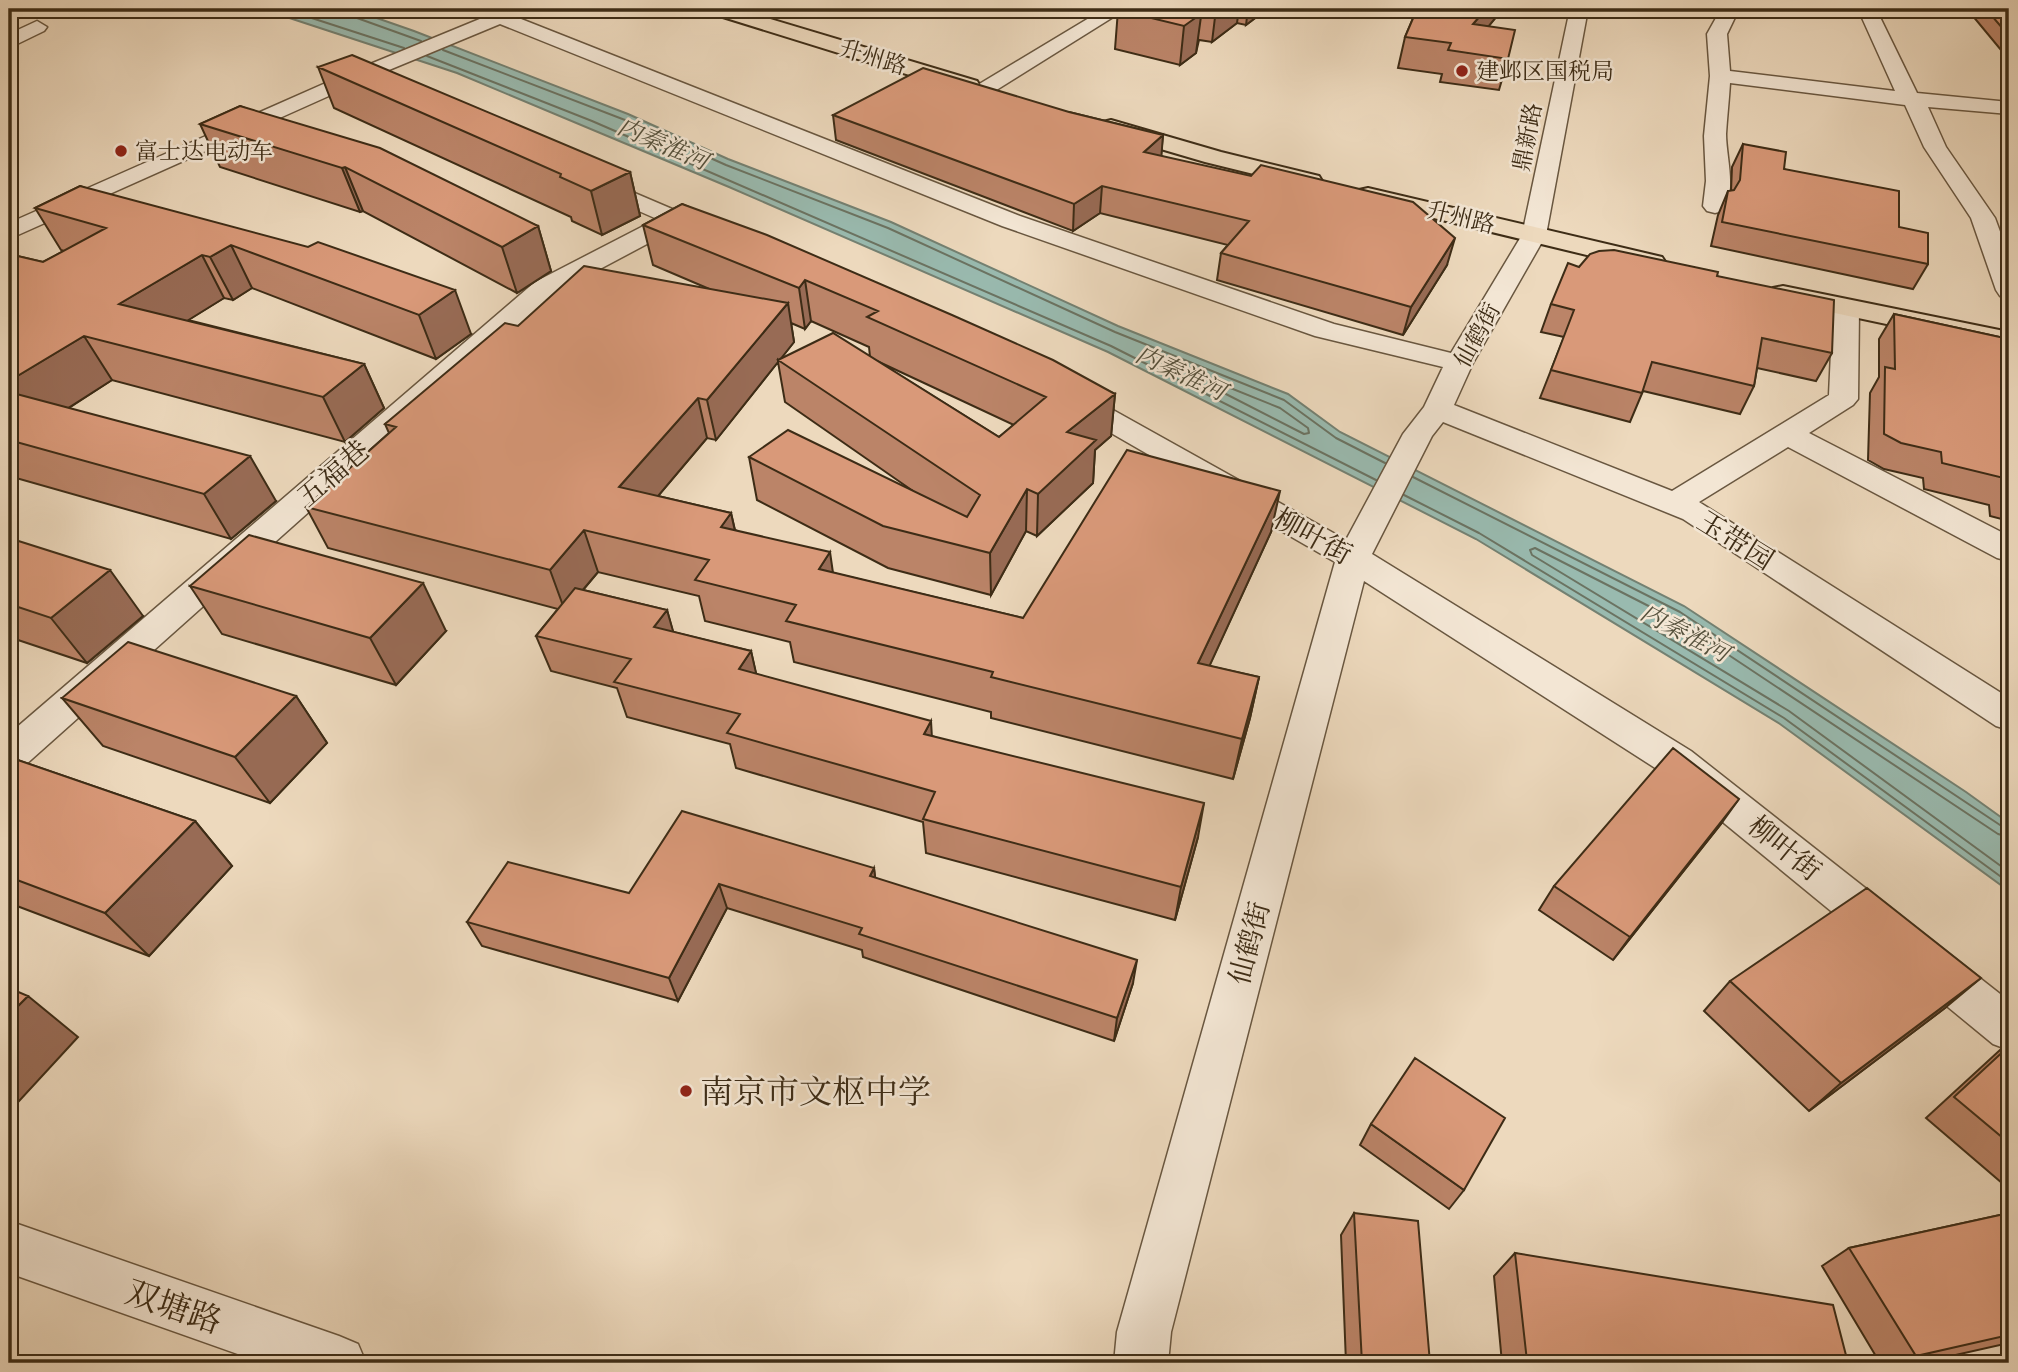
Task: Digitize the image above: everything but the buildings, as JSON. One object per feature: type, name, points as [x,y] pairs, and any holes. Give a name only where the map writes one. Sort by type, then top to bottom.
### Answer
[{"type":"main road","name":"升州路","points":[[717,9],[1009,98]]},
{"type":"main road","name":"升州路","points":[[1086,120],[1213,157],[1670,267]]},
{"type":"main road","points":[[1765,290],[2009,341]]},
{"type":"street","points":[[983,90],[1117,9]]},
{"type":"street","name":"鼎新路","points":[[1534,235],[1579,9]]},
{"type":"street","points":[[1715,206],[1720,76],[1717,34],[1730,9]]},
{"type":"street","points":[[1867,9],[1936,147],[1983,218],[2009,290]]},
{"type":"street","points":[[9,232],[370,81],[476,27],[510,13],[1011,221],[1325,330],[1460,363]]},
{"type":"street","points":[[9,42],[37,27]]},
{"type":"street","points":[[1720,76],[2009,108]]},
{"type":"street","points":[[564,170],[739,247]]},
{"type":"street","name":"五福巷","points":[[9,756],[544,288],[676,219]]},
{"type":"street","name":"仙鹤街","points":[[1141,1363],[1148,1319],[1361,542],[1534,235]]},
{"type":"street","points":[[1674,504],[1843,399],[1846,309]]},
{"type":"street","name":"柳叶街","points":[[1039,381],[1361,542],[1677,762],[2009,1029]]},
{"type":"street","name":"玉带园","points":[[1428,422],[1694,512],[2009,716]]},
{"type":"street","points":[[1787,434],[2009,550]]},
{"type":"street","name":"双塘路","points":[[9,1247],[339,1363]]},
{"type":"water","name":"内秦淮河","points":[[262,9],[351,9],[414,31],[628,114],[728,159],[891,222],[1118,326],[1288,394],[1340,432],[1684,606],[1966,792],[2009,823],[2009,891],[1780,724],[1476,539],[1108,352],[729,187],[457,73]]},
{"type":"place","name":"建邺区国税局","points":[[1462,71]]},
{"type":"place","name":"富士达电动车","points":[[121,151]]},
{"type":"place","name":"南京市文枢中学","points":[[686,1091]]}]
